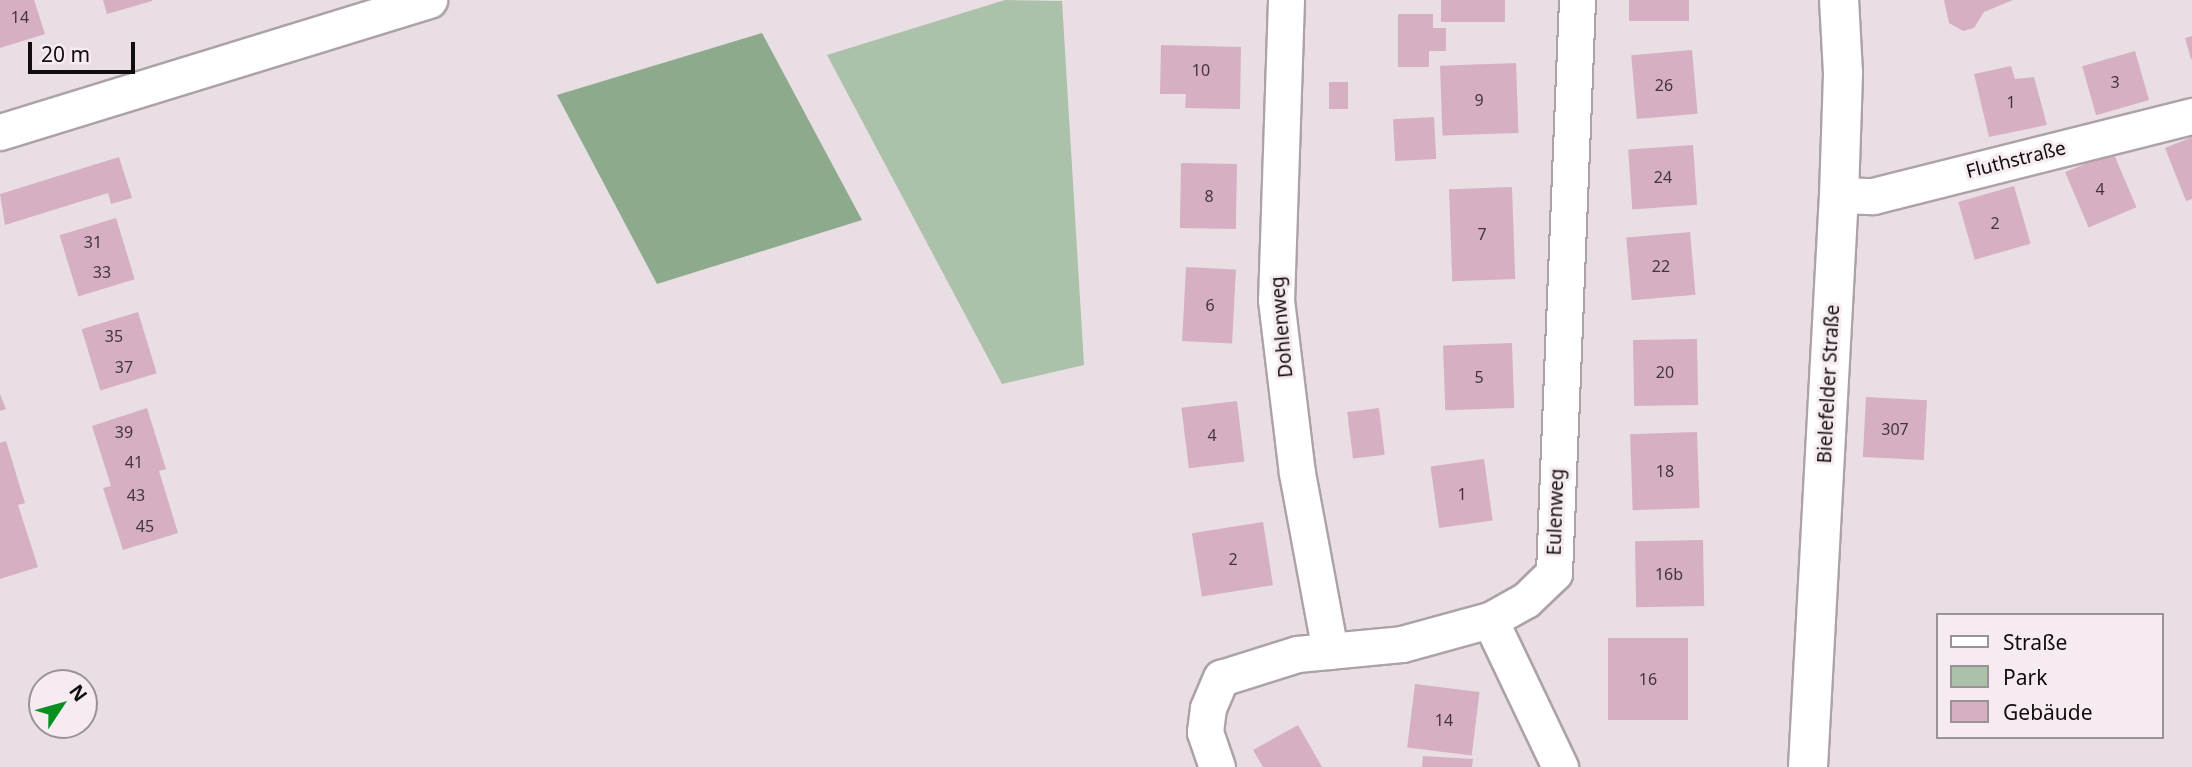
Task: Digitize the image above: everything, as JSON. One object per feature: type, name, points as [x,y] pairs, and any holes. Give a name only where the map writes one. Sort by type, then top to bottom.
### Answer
[{"type":"main road","name":"Bielefelder Straße","points":[[1808,767],[1839,195],[1843,73],[1839,0]]},
{"type":"street","points":[[0,132],[429,0]]},
{"type":"street","name":"Dohlenweg","points":[[1286,0],[1276,300],[1297,474],[1330,651]]},
{"type":"street","name":"Eulenweg","points":[[1217,767],[1205,732],[1208,708],[1221,678],[1260,663],[1330,651],[1402,644],[1490,620],[1526,600],[1554,573],[1577,0]]},
{"type":"street","name":"Fluthstraße","points":[[1839,195],[1873,196],[2192,116]]},
{"type":"street","points":[[1490,620],[1560,767]]},
{"type":"green space","points":[[1005,0],[1062,1],[1084,365],[1002,384],[827,55]]},
{"type":"green space","points":[[762,33],[862,220],[657,284],[557,95]]},
{"type":"building","points":[[0,0],[34,0],[45,34],[0,48]]},
{"type":"building","points":[[103,0],[152,0],[152,1],[107,14]]},
{"type":"building","points":[[1441,0],[1505,0],[1505,22],[1441,22]]},
{"type":"building","points":[[1629,0],[1689,0],[1689,21],[1629,21]]},
{"type":"building","points":[[1944,0],[2013,0],[1984,12],[1974,28],[1963,31],[1949,23]]},
{"type":"building","points":[[1398,14],[1433,14],[1433,28],[1446,28],[1446,51],[1429,51],[1429,67],[1398,67]]},
{"type":"building","points":[[2192,36],[2192,59],[2191,59],[2185,38]]},
{"type":"building","points":[[1161,45],[1241,47],[1240,109],[1185,108],[1186,94],[1160,94]]},
{"type":"building","points":[[1692,50],[1698,114],[1637,119],[1631,55]]},
{"type":"building","points":[[2135,51],[2149,100],[2096,115],[2082,66]]},
{"type":"building","points":[[1516,63],[1518,133],[1442,136],[1440,66]]},
{"type":"building","points":[[2011,66],[2015,79],[2034,77],[2047,125],[1989,137],[1974,74]]},
{"type":"building","points":[[1329,82],[1348,82],[1348,109],[1329,109]]},
{"type":"building","points":[[1434,117],[1436,159],[1395,161],[1393,119]]},
{"type":"building","points":[[2192,137],[2192,199],[2186,201],[2165,148]]},
{"type":"building","points":[[1693,145],[1697,205],[1632,209],[1628,150]]},
{"type":"building","points":[[2113,152],[2136,207],[2089,228],[2065,172]]},
{"type":"building","points":[[119,157],[132,198],[111,204],[108,193],[5,225],[0,194]]},
{"type":"building","points":[[1181,163],[1237,164],[1236,229],[1180,228]]},
{"type":"building","points":[[2014,186],[2031,244],[1975,260],[1958,202]]},
{"type":"building","points":[[1512,187],[1515,279],[1452,281],[1449,189]]},
{"type":"building","points":[[116,218],[135,279],[78,296],[60,235]]},
{"type":"building","points":[[1690,232],[1695,295],[1632,300],[1626,238]]},
{"type":"building","points":[[1186,267],[1236,270],[1232,344],[1182,341]]},
{"type":"building","points":[[138,312],[157,373],[100,390],[82,329]]},
{"type":"building","points":[[1697,339],[1698,405],[1634,406],[1633,340]]},
{"type":"building","points":[[1512,343],[1514,408],[1445,410],[1443,345]]},
{"type":"building","points":[[0,394],[6,409],[0,411]]},
{"type":"building","points":[[1866,397],[1927,400],[1924,460],[1863,457]]},
{"type":"building","points":[[1237,401],[1244,462],[1189,468],[1181,408]]},
{"type":"building","points":[[147,408],[166,469],[159,471],[178,533],[123,550],[103,488],[111,486],[92,426]]},
{"type":"building","points":[[1379,408],[1385,455],[1353,459],[1347,412]]},
{"type":"building","points":[[1697,432],[1700,508],[1633,510],[1630,434]]},
{"type":"building","points":[[6,441],[25,503],[18,505],[38,567],[0,579],[0,443]]},
{"type":"building","points":[[1484,459],[1493,520],[1439,528],[1431,467]]},
{"type":"building","points":[[1263,522],[1273,585],[1202,596],[1192,533]]},
{"type":"building","points":[[1703,540],[1704,606],[1636,607],[1635,541]]},
{"type":"building","points":[[1608,638],[1688,638],[1688,720],[1608,720]]},
{"type":"building","points":[[1415,684],[1480,692],[1472,755],[1407,748]]},
{"type":"building","points":[[1298,725],[1322,767],[1263,767],[1253,750]]},
{"type":"building","points":[[1423,756],[1473,759],[1472,767],[1422,767]]}]
